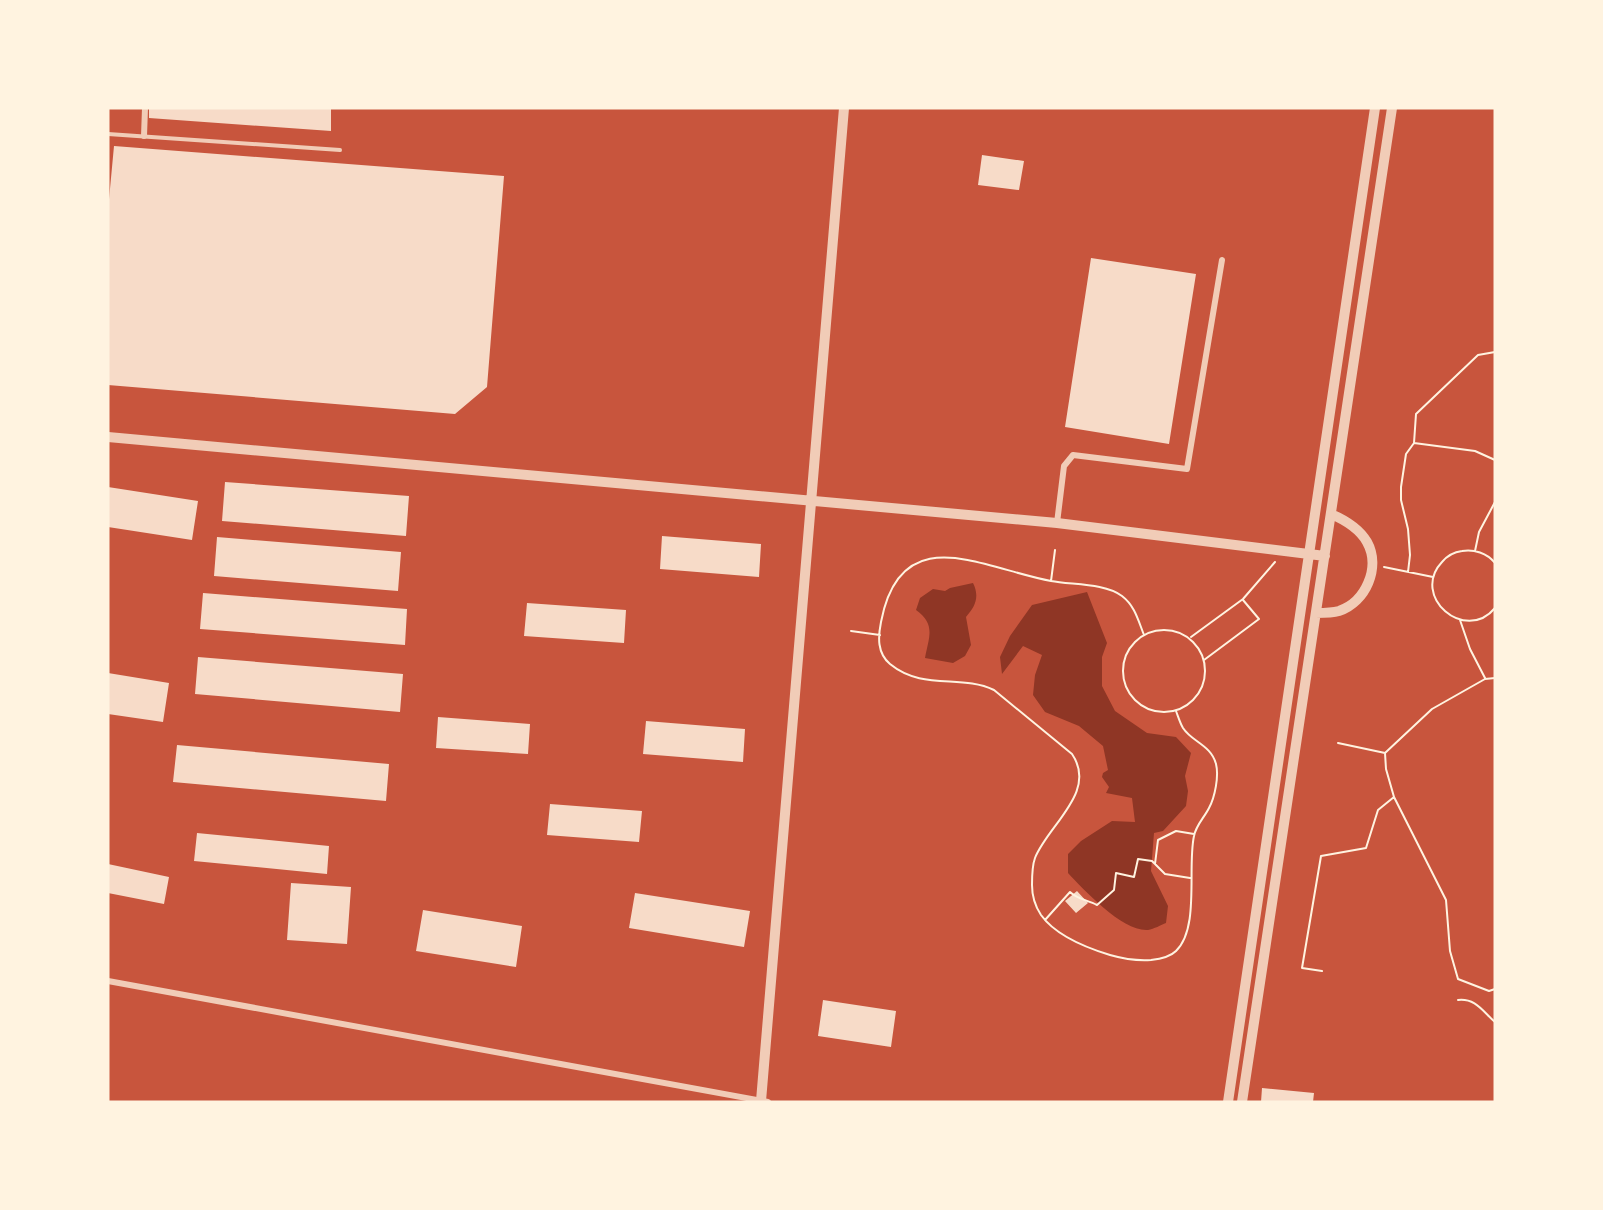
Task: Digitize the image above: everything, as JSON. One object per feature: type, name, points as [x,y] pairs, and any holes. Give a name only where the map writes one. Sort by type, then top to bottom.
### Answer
[{"type":"street","points":[[144,136],[145,108]]},
{"type":"street","points":[[108,981],[765,1101],[810,501],[844,108]]},
{"type":"street","points":[[1228,1102],[1375,108]]},
{"type":"street","points":[[1242,1102],[1392,108]]},
{"type":"street","points":[[1057,523],[1064,466],[1073,455],[1187,469],[1222,260]]},
{"type":"street","points":[[108,437],[1057,523],[1325,556]]},
{"type":"street","points":[[1316,613],[1339,611],[1360,598],[1370,578],[1372,565],[1372,553],[1360,532],[1351,524],[1331,514]]},
{"type":"lane","points":[[108,134],[340,150]]},
{"type":"path","points":[[1408,572],[1410,555],[1408,529],[1401,500],[1401,487],[1406,454],[1414,442],[1416,414],[1478,355],[1495,352]]},
{"type":"path","points":[[1414,442],[1475,452],[1495,460]]},
{"type":"path","points":[[1475,551],[1479,532],[1495,502]]},
{"type":"path","points":[[1051,581],[1055,550]]},
{"type":"path","points":[[1189,638],[1243,599],[1285,551]]},
{"type":"path","points":[[1495,563],[1482,553],[1458,552],[1447,557],[1438,566],[1433,577],[1432,588],[1441,609],[1449,616],[1460,620],[1471,621],[1482,618],[1495,608]]},
{"type":"path","points":[[1144,635],[1132,605],[1117,593],[1097,587],[1051,581],[968,559],[941,557],[922,561],[907,570],[894,587],[883,614],[879,646],[883,657],[900,670],[930,681],[978,684],[994,690],[1066,747],[1076,759],[1080,772],[1076,793],[1040,848],[1032,866],[1035,906],[1044,920],[1062,934],[1100,952],[1132,960],[1163,957],[1178,950],[1186,933],[1190,915],[1190,878],[1194,834],[1212,801],[1217,773],[1216,764],[1208,748],[1184,729],[1176,711]]},
{"type":"path","points":[[1372,565],[1433,577]]},
{"type":"path","points":[[1204,660],[1259,619],[1243,599]]},
{"type":"path","points":[[1460,620],[1470,649],[1485,679]]},
{"type":"path","points":[[1163,629],[1177,632],[1189,638],[1198,648],[1204,660],[1206,673],[1203,686],[1186,706],[1176,711],[1161,713],[1148,710],[1136,702],[1127,691],[1122,677],[1122,663],[1128,650],[1137,639],[1144,635],[1163,629]]},
{"type":"path","points":[[850,631],[880,635]]},
{"type":"path","points":[[1384,753],[1432,709],[1485,679],[1495,678]]},
{"type":"path","points":[[1338,743],[1384,753]]},
{"type":"path","points":[[1384,753],[1394,797],[1446,900],[1450,951],[1458,979],[1489,991],[1495,989]]},
{"type":"path","points":[[1322,971],[1302,968],[1321,856],[1366,848],[1378,810],[1394,797]]},
{"type":"path","points":[[1155,864],[1158,840],[1176,831],[1194,834]]},
{"type":"path","points":[[1044,920],[1070,891],[1076,897],[1097,905],[1114,890],[1116,873],[1134,877],[1138,859],[1152,861],[1165,874],[1190,878]]},
{"type":"path","points":[[1458,1000],[1466,999],[1476,1002],[1495,1022]]},
{"type":"shaded area","points":[[973,583],[976,597],[974,606],[966,617],[971,645],[965,656],[953,663],[925,658],[930,631],[926,620],[916,610],[920,598],[933,589],[945,591]]},
{"type":"shaded area","points":[[1087,592],[1107,643],[1102,657],[1102,686],[1115,711],[1147,733],[1176,737],[1191,753],[1185,776],[1188,791],[1186,806],[1163,831],[1154,833],[1151,871],[1168,906],[1166,923],[1148,930],[1138,929],[1116,917],[1068,873],[1068,854],[1081,841],[1112,821],[1135,822],[1132,798],[1106,793],[1109,787],[1102,777],[1103,773],[1108,770],[1103,746],[1079,726],[1045,712],[1033,695],[1035,675],[1042,655],[1023,646],[1002,674],[1000,657],[1010,636],[1032,605]]},
{"type":"building","points":[[149,108],[331,108],[331,131],[149,118]]},
{"type":"building","points":[[114,146],[504,176],[487,387],[455,414],[108,385],[108,210]]},
{"type":"building","points":[[982,155],[1024,161],[1019,190],[978,185]]},
{"type":"building","points":[[1091,258],[1196,274],[1169,444],[1065,427]]},
{"type":"building","points":[[225,482],[409,496],[406,536],[222,521]]},
{"type":"building","points":[[108,487],[198,501],[192,540],[108,527]]},
{"type":"building","points":[[662,536],[761,544],[759,577],[660,569]]},
{"type":"building","points":[[217,537],[401,552],[398,591],[214,576]]},
{"type":"building","points":[[203,593],[407,609],[405,645],[200,629]]},
{"type":"building","points":[[527,603],[626,610],[624,643],[524,636]]},
{"type":"building","points":[[198,657],[403,674],[400,712],[195,694]]},
{"type":"building","points":[[108,673],[169,683],[163,722],[108,714]]},
{"type":"building","points":[[438,717],[530,724],[528,754],[436,748]]},
{"type":"building","points":[[646,721],[745,729],[743,762],[643,754]]},
{"type":"building","points":[[177,745],[389,764],[386,801],[173,782]]},
{"type":"building","points":[[550,804],[642,811],[639,842],[547,835]]},
{"type":"building","points":[[197,833],[329,846],[327,874],[194,861]]},
{"type":"building","points":[[108,864],[169,877],[164,904],[108,893]]},
{"type":"building","points":[[291,883],[351,887],[347,944],[287,940]]},
{"type":"building","points":[[1077,891],[1088,903],[1076,913],[1065,901]]},
{"type":"building","points":[[635,893],[750,911],[744,947],[629,928]]},
{"type":"building","points":[[423,910],[522,926],[516,967],[416,951]]},
{"type":"building","points":[[823,1000],[896,1011],[891,1047],[818,1036]]},
{"type":"building","points":[[1262,1088],[1314,1093],[1313,1102],[1261,1102]]}]
